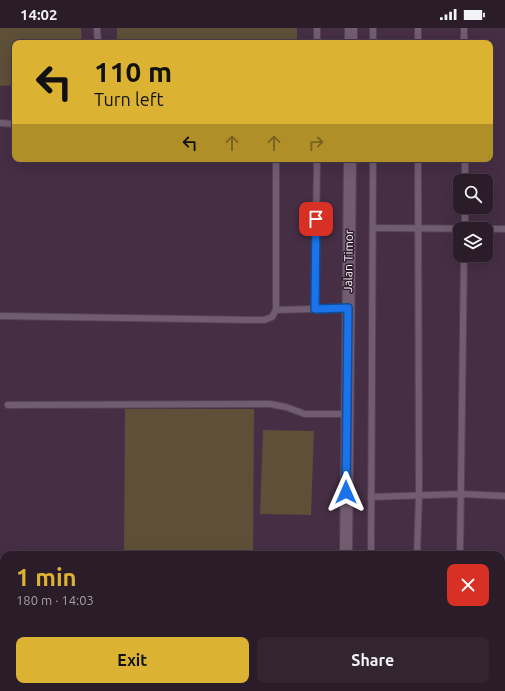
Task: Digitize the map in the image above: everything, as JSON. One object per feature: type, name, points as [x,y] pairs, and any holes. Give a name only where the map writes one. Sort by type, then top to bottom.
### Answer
[{"type":"street","points":[[351,28],[351,40]]},
{"type":"street","name":"Jalan Timor","points":[[346,551],[346,414],[350,162]]},
{"type":"lane","points":[[98,28],[98,40]]},
{"type":"lane","points":[[317,28],[317,40]]},
{"type":"lane","points":[[373,28],[373,40]]},
{"type":"lane","points":[[418,28],[418,40]]},
{"type":"lane","points":[[464,28],[464,40]]},
{"type":"lane","points":[[0,123],[12,124]]},
{"type":"lane","points":[[0,316],[264,320],[272,317],[276,310],[276,162]]},
{"type":"lane","points":[[315,309],[317,162]]},
{"type":"lane","points":[[371,551],[373,162]]},
{"type":"lane","points":[[417,551],[419,495],[418,162]]},
{"type":"lane","points":[[464,162],[465,174]]},
{"type":"lane","points":[[373,228],[453,229]]},
{"type":"lane","points":[[493,229],[505,229]]},
{"type":"lane","points":[[460,551],[464,262]]},
{"type":"lane","points":[[276,310],[348,308]]},
{"type":"lane","points":[[8,405],[270,404],[286,406],[305,414],[346,414]]},
{"type":"lane","points":[[371,497],[461,494],[505,496]]},
{"type":"shaded area","points":[[0,28],[505,28],[505,551],[0,551]]},
{"type":"building","points":[[0,28],[81,28],[82,40],[12,40],[12,85],[0,86]]},
{"type":"building","points":[[117,28],[297,28],[297,40],[117,40]]},
{"type":"building","points":[[125,409],[254,409],[253,551],[124,551]]},
{"type":"building","points":[[263,430],[314,431],[311,515],[260,514]]},
{"type":"route","points":[[316,219],[315,309],[348,308],[346,492]]}]
